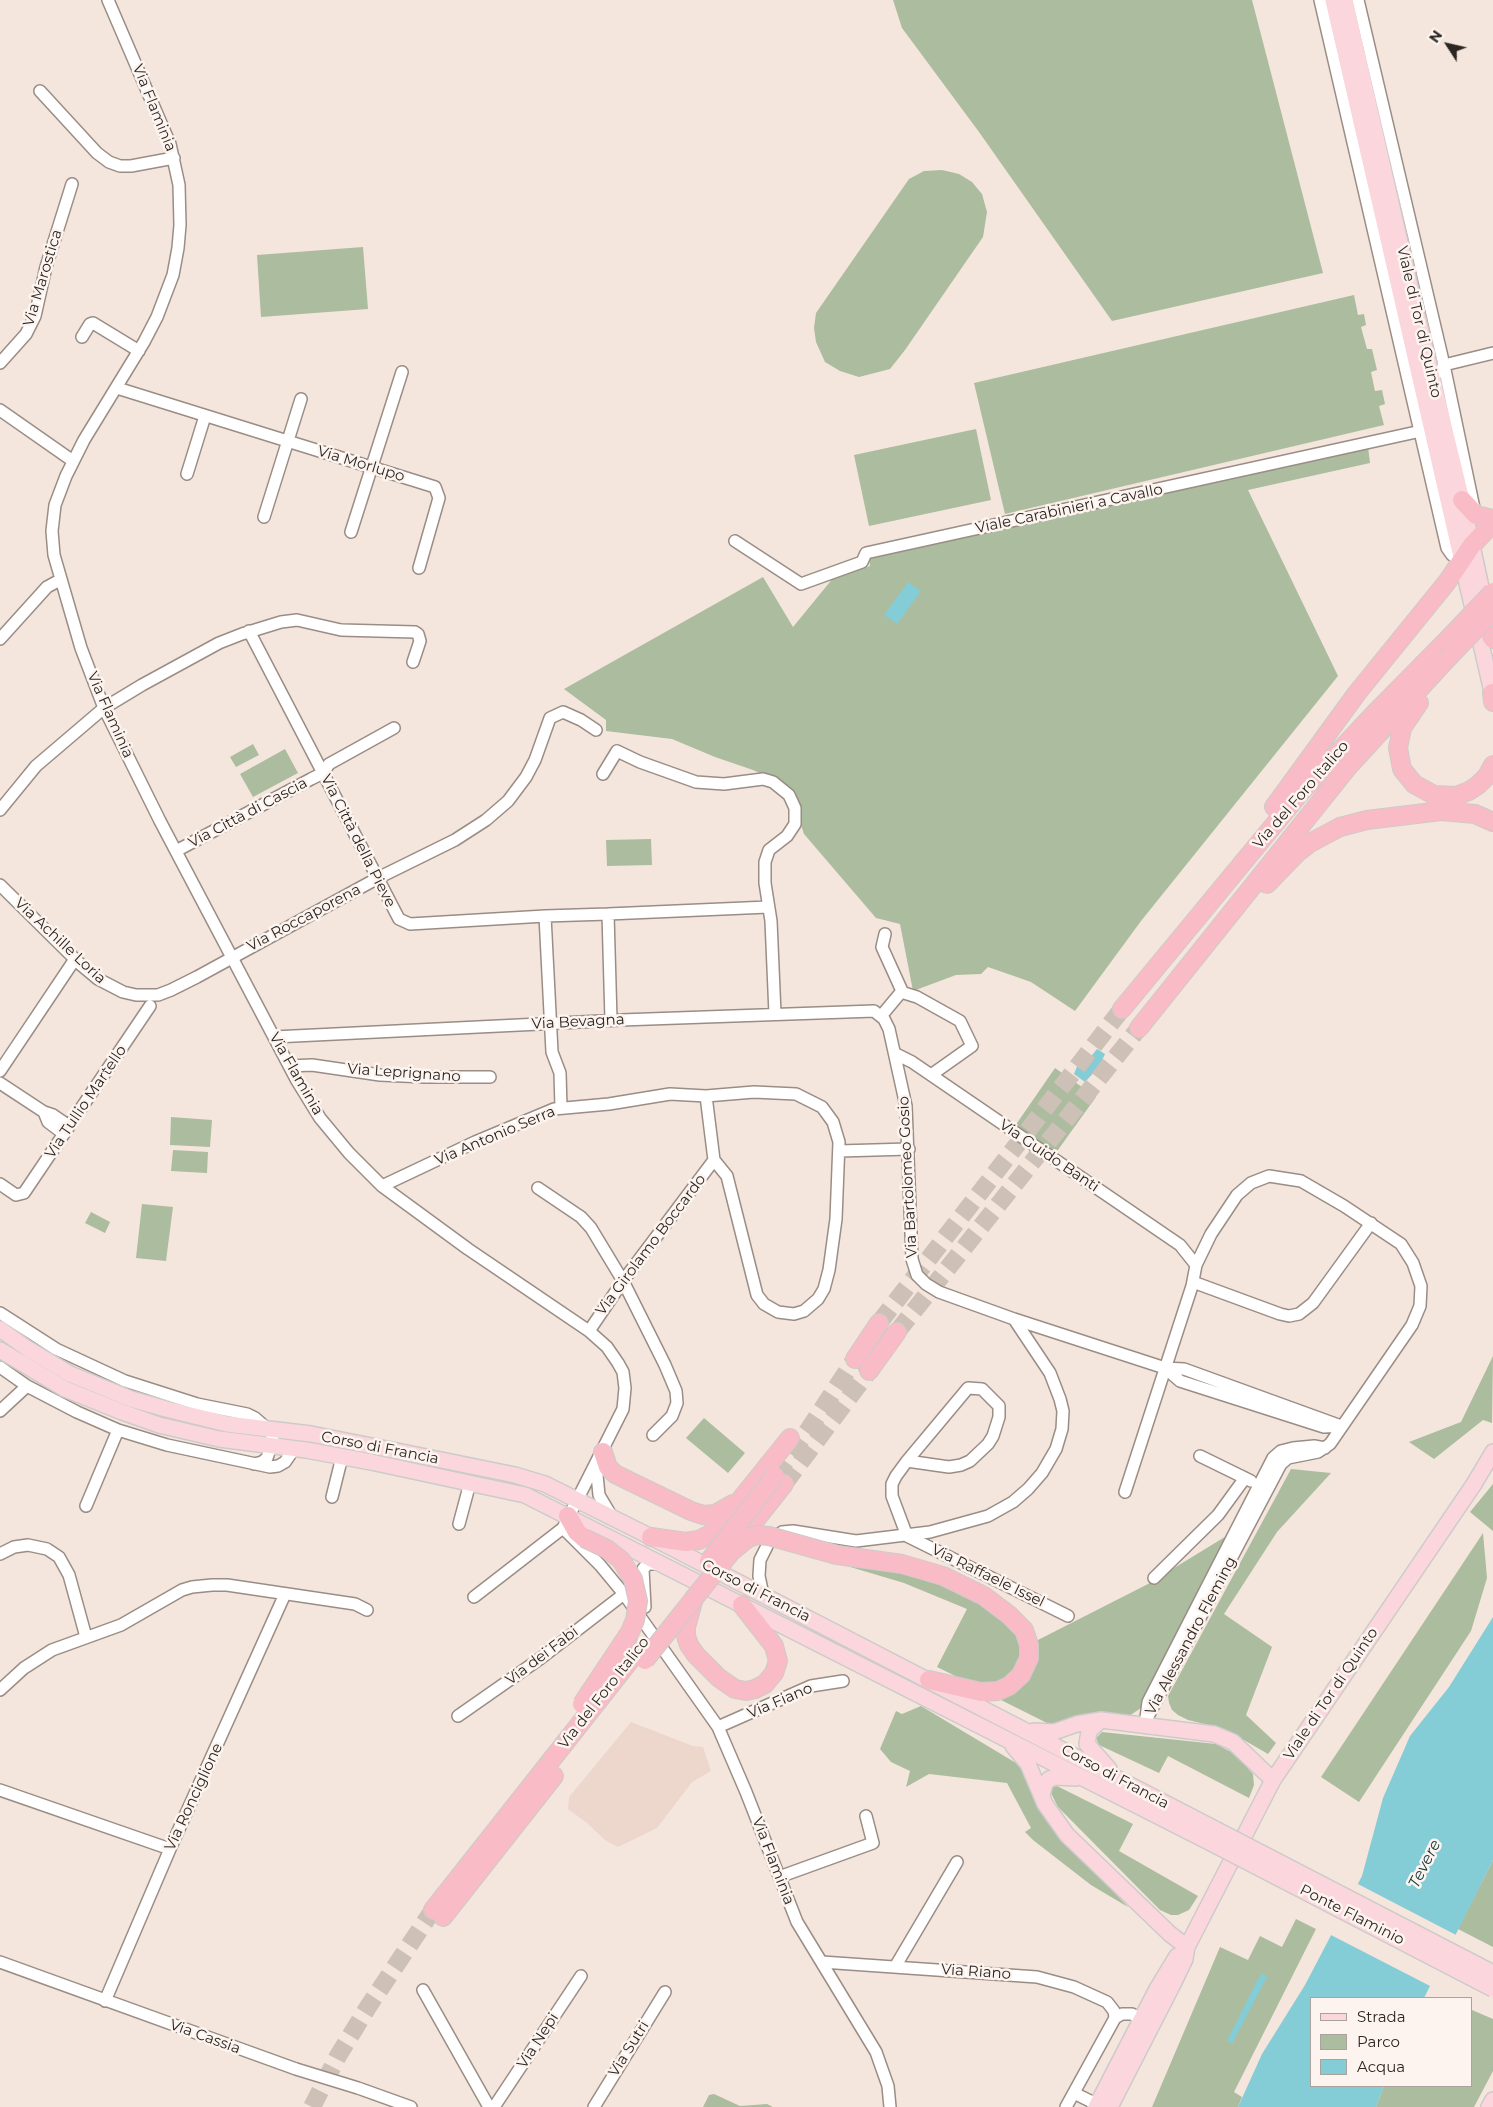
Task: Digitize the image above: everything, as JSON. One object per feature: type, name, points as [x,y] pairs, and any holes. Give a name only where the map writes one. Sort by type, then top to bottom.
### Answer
[{"type":"highway","points":[[1198,915],[1357,693],[1447,582],[1472,545],[1487,519],[1462,500]]},
{"type":"highway","name":"Via del Foro Italico","points":[[1139,1028],[1348,767],[1376,723],[1449,638],[1493,592]]},
{"type":"highway","name":"Via del Foro Italico","points":[[1122,1009],[1279,817],[1339,750],[1376,723],[1444,662],[1493,611]]},
{"type":"highway","points":[[1444,662],[1433,683],[1402,728],[1398,748],[1402,768],[1410,780],[1421,789],[1434,795],[1449,797],[1464,794],[1474,788],[1487,776],[1493,765]]},
{"type":"highway","points":[[1493,695],[1493,702]]},
{"type":"highway","points":[[1173,985],[1232,925],[1280,869],[1296,854],[1322,836],[1340,827],[1367,820],[1440,811],[1475,814],[1493,822]]},
{"type":"highway","points":[[856,1359],[879,1323]]},
{"type":"highway","points":[[869,1371],[897,1332]]},
{"type":"highway","points":[[651,1537],[686,1542],[699,1540],[718,1526],[790,1438]]},
{"type":"highway","points":[[599,1459],[618,1476],[691,1511],[715,1514],[729,1508],[742,1498]]},
{"type":"highway","name":"Via del Foro Italico","points":[[731,1552],[694,1598],[642,1654],[548,1766],[438,1913],[642,1654],[779,1480],[731,1552]]},
{"type":"highway","points":[[548,1766],[582,1704],[630,1632],[635,1620],[638,1601],[632,1576],[621,1560],[607,1548],[584,1538],[566,1522]]},
{"type":"highway","points":[[731,1552],[748,1538],[763,1535],[837,1555],[902,1564],[956,1581],[978,1592],[1017,1622],[1026,1635],[1030,1651],[1027,1664],[1019,1678],[1009,1686],[998,1691],[981,1692],[929,1680]]},
{"type":"highway","points":[[694,1598],[686,1627],[686,1640],[701,1661],[719,1678],[735,1689],[746,1691],[760,1687],[774,1673],[778,1661],[774,1646],[742,1605]]},
{"type":"main road","name":"Viale di Tor di Quinto","points":[[1333,0],[1493,695]]},
{"type":"main road","name":"Viale di Tor di Quinto","points":[[1345,0],[1411,260],[1434,384],[1462,500],[1492,639]]},
{"type":"main road","name":"Corso di Francia","points":[[0,1330],[59,1368],[116,1393],[166,1410],[228,1424],[326,1437],[515,1475],[545,1484],[1116,1777],[1214,1836]]},
{"type":"main road","points":[[20,1363],[28,1349]]},
{"type":"main road","name":"Corso di Francia","points":[[0,1350],[55,1384],[115,1410],[159,1425],[219,1439],[342,1457],[525,1495],[566,1522],[661,1564],[1083,1778],[1214,1836]]},
{"type":"main road","name":"Corso di Francia","points":[[0,1366],[20,1363]]},
{"type":"main road","name":"Viale di Tor di Quinto","points":[[1101,2106],[1119,2090],[1173,1984],[1185,1959],[1188,1947],[1273,1780],[1474,1484],[1493,1452]]},
{"type":"main road","points":[[1101,1720],[1089,1731],[1087,1744],[1116,1777]]},
{"type":"main road","points":[[1026,1731],[1054,1732],[1084,1722],[1101,1720],[1205,1732],[1224,1737],[1239,1748],[1273,1780]]},
{"type":"main road","points":[[998,1734],[1026,1760],[1050,1813],[1067,1835],[1163,1928],[1188,1947]]},
{"type":"main road","points":[[1042,1795],[1045,1784],[1052,1777],[1083,1778]]},
{"type":"main road","name":"Ponte Flaminio","points":[[1214,1836],[1493,1973]]},
{"type":"main road","name":"Ponte Flaminio","points":[[1214,1836],[1493,1989]]},
{"type":"main road","name":"Viale di Tor di Quinto","points":[[1101,2106],[1141,2019],[1176,1959],[1188,1947]]},
{"type":"main road","points":[[1490,2107],[1493,2100]]},
{"type":"street","name":"Via Flaminia","points":[[108,0],[162,125],[174,158],[180,203],[178,248],[165,300],[139,351],[73,461],[60,489],[53,518],[53,550],[60,580],[104,708],[176,851],[289,1066],[320,1118],[349,1153],[382,1186],[460,1243],[589,1331],[614,1356],[623,1372],[625,1388],[623,1409],[566,1522],[624,1594],[718,1727],[739,1774],[797,1922],[876,2052],[887,2081],[890,2107]]},
{"type":"street","name":"Viale di Tor di Quinto","points":[[1320,0],[1447,548],[1452,555],[1461,561]]},
{"type":"street","name":"Viale di Tor di Quinto","points":[[1358,0],[1405,234]]},
{"type":"street","points":[[40,91],[97,153],[109,162],[120,166],[131,166],[174,158]]},
{"type":"street","points":[[1358,164],[1367,150]]},
{"type":"street","name":"Via Marostica","points":[[0,363],[26,334],[36,316],[46,267],[72,184]]},
{"type":"street","name":"Viale di Tor di Quinto","points":[[1411,260],[1444,365],[1467,478],[1487,519]]},
{"type":"street","points":[[82,337],[90,324],[94,323],[139,351]]},
{"type":"street","points":[[1434,384],[1444,365],[1493,353]]},
{"type":"street","points":[[351,532],[402,372]]},
{"type":"street","name":"Via Morlupo","points":[[117,388],[431,485],[438,490],[439,498],[419,568]]},
{"type":"street","points":[[1413,398],[1427,408]]},
{"type":"street","points":[[264,517],[302,399]]},
{"type":"street","points":[[0,410],[73,461]]},
{"type":"street","points":[[187,474],[205,416]]},
{"type":"street","name":"Viale Carabinieri a Cavallo","points":[[735,541],[802,584],[862,562],[866,553],[1421,432]]},
{"type":"street","points":[[1462,500],[1467,478]]},
{"type":"street","points":[[0,639],[47,587],[60,580]]},
{"type":"street","points":[[0,810],[36,766],[104,708],[210,648],[249,631],[281,622],[297,620],[341,630],[414,632],[418,634],[420,641],[413,662]]},
{"type":"street","name":"Via Città della Pieve","points":[[249,631],[396,916],[407,924],[608,914]]},
{"type":"street","name":"Via Roccaporena","points":[[232,957],[378,878],[455,840],[486,820],[501,808],[531,769],[550,718],[563,712],[582,720],[596,730]]},
{"type":"street","name":"Via Città di Cascia","points":[[176,851],[323,773],[329,764],[394,728]]},
{"type":"street","points":[[603,774],[617,751],[640,762],[696,782],[724,784],[763,779],[773,782],[785,791],[793,803],[796,819],[791,832],[766,854],[765,883],[771,921],[775,1014]]},
{"type":"street","name":"Via Achille Loria","points":[[0,886],[75,959],[98,979],[116,990],[144,996],[158,994],[171,990],[232,957]]},
{"type":"street","points":[[611,1020],[608,914],[768,907]]},
{"type":"street","points":[[545,916],[552,1052],[560,1073],[561,1108]]},
{"type":"street","points":[[885,934],[882,947],[901,992],[917,997],[960,1021],[972,1046],[931,1075]]},
{"type":"street","points":[[0,1070],[75,959]]},
{"type":"street","points":[[882,1015],[901,992]]},
{"type":"street","name":"Via Tullio Martello","points":[[0,1184],[13,1194],[19,1195],[24,1193],[150,1006]]},
{"type":"street","name":"Via Bevagna","points":[[274,1037],[611,1020],[870,1010],[882,1015]]},
{"type":"street","name":"Via Bartolomeo Gosio","points":[[882,1015],[889,1029],[896,1054],[908,1116],[912,1259],[916,1271],[922,1280],[939,1292],[1014,1319]]},
{"type":"street","name":"Via Guido Banti","points":[[896,1054],[912,1062],[1180,1245],[1196,1265]]},
{"type":"street","name":"Via Leprignano","points":[[289,1066],[312,1065],[380,1074],[425,1077],[490,1077]]},
{"type":"street","points":[[0,1084],[44,1112],[48,1122],[67,1130]]},
{"type":"street","name":"Via Antonio Serra","points":[[382,1186],[475,1142],[554,1109],[609,1104],[670,1094],[706,1096],[754,1092],[789,1094],[802,1097],[818,1104],[829,1114],[838,1135],[839,1151],[836,1220],[824,1290],[811,1306],[794,1314],[783,1314],[773,1310],[756,1295],[727,1176],[714,1160]]},
{"type":"street","points":[[706,1096],[714,1160]]},
{"type":"street","points":[[839,1151],[909,1149]]},
{"type":"street","name":"Via Girolamo Boccardo","points":[[589,1331],[623,1281],[714,1160]]},
{"type":"street","points":[[1125,1492],[1193,1282],[1196,1265],[1206,1242],[1231,1201],[1252,1183],[1269,1176],[1304,1182],[1371,1223],[1393,1238],[1408,1253],[1418,1277],[1421,1299],[1416,1316],[1406,1336],[1334,1440],[1325,1448]]},
{"type":"street","points":[[538,1188],[581,1217],[591,1228],[623,1281],[666,1365],[677,1398],[677,1406],[672,1416],[653,1435]]},
{"type":"street","points":[[1193,1282],[1280,1314],[1289,1316],[1299,1314],[1313,1303],[1371,1223]]},
{"type":"street","name":"Corso di Francia","points":[[0,1313],[75,1359],[141,1387],[197,1404],[247,1414],[255,1418],[267,1429]]},
{"type":"street","points":[[1014,1319],[1165,1368],[1180,1381],[1324,1427],[1342,1426]]},
{"type":"street","points":[[763,1595],[759,1576],[760,1560],[769,1542],[782,1532],[793,1531],[849,1541],[907,1536],[967,1523],[1005,1508],[1036,1480],[1056,1449],[1063,1419],[1060,1399],[1050,1373],[1014,1319]]},
{"type":"street","points":[[21,1327],[28,1349]]},
{"type":"street","points":[[55,1384],[55,1375],[59,1368],[65,1361],[75,1359]]},
{"type":"street","points":[[0,1411],[28,1386],[20,1363]]},
{"type":"street","name":"Corso di Francia","points":[[0,1366],[28,1386],[77,1412],[118,1430],[192,1452],[254,1464],[278,1466],[287,1460],[294,1449]]},
{"type":"street","name":"Corso di Francia","points":[[55,1384],[77,1412]]},
{"type":"street","points":[[907,1461],[956,1467],[973,1459],[988,1444],[998,1423],[999,1406],[982,1389],[968,1388],[907,1461],[891,1488],[892,1496],[907,1536]]},
{"type":"street","points":[[254,1464],[265,1459],[272,1446],[273,1436],[267,1429]]},
{"type":"street","points":[[86,1506],[118,1430]]},
{"type":"street","name":"Via Alessandro Fleming","points":[[1144,1724],[1148,1702],[1273,1458],[1281,1451],[1314,1446],[1325,1448]]},
{"type":"street","name":"Via Alessandro Fleming","points":[[1144,1724],[1281,1464],[1288,1458],[1318,1452],[1325,1448]]},
{"type":"street","points":[[1200,1456],[1259,1485]]},
{"type":"street","points":[[332,1497],[342,1457]]},
{"type":"street","points":[[599,1459],[599,1494],[613,1518]]},
{"type":"street","points":[[1154,1578],[1218,1516],[1245,1478]]},
{"type":"street","points":[[459,1524],[470,1483]]},
{"type":"street","points":[[474,1597],[566,1522]]},
{"type":"street","name":"Via Raffaele Issel","points":[[907,1536],[1068,1616]]},
{"type":"street","points":[[0,1554],[14,1547],[28,1545],[47,1549],[59,1557],[69,1575],[86,1637]]},
{"type":"street","points":[[644,1621],[645,1592],[643,1569],[648,1564],[661,1564]]},
{"type":"street","points":[[0,1690],[18,1672],[42,1656],[86,1637],[122,1625],[175,1594],[192,1587],[222,1585],[354,1604],[367,1610]]},
{"type":"street","name":"Via Ronciglione","points":[[105,2001],[170,1849],[285,1594]]},
{"type":"street","name":"Via dei Fabi","points":[[458,1716],[540,1658],[624,1594]]},
{"type":"street","name":"Via Fiano","points":[[718,1727],[812,1686],[843,1681]]},
{"type":"street","points":[[0,1790],[170,1849]]},
{"type":"street","points":[[779,1878],[873,1843],[866,1816]]},
{"type":"street","points":[[895,1967],[957,1862]]},
{"type":"street","name":"Via Cassia","points":[[0,1962],[296,2069],[411,2107]]},
{"type":"street","name":"Via Riano","points":[[822,1962],[1009,1974],[1049,1980],[1074,1987],[1107,2002],[1114,2011],[1115,2018]]},
{"type":"street","name":"Via Nepi","points":[[494,2107],[581,1976]]},
{"type":"street","points":[[423,1990],[489,2107]]},
{"type":"street","name":"Via Sutri","points":[[594,2107],[665,1992]]},
{"type":"street","points":[[1066,2107],[1115,2018],[1128,2014],[1141,2019]]},
{"type":"street","name":"Viale di Tor di Quinto","points":[[1119,2090],[1118,2078],[1145,2026],[1145,2022],[1141,2019]]},
{"type":"street","points":[[1074,2093],[1101,2106]]},
{"type":"shaded area","points":[[631,1722],[693,1746],[703,1747],[711,1771],[692,1782],[657,1828],[618,1847],[605,1840],[568,1809],[569,1797]]},
{"type":"green space","points":[[893,0],[1252,0],[1323,273],[1112,321],[979,132],[902,28]]},
{"type":"green space","points":[[942,170],[959,174],[972,182],[982,194],[987,212],[983,237],[890,369],[859,377],[840,371],[825,362],[816,342],[814,328],[816,313],[909,179],[924,171]]},
{"type":"green space","points":[[363,247],[368,309],[261,317],[257,255]]},
{"type":"green space","points":[[1354,295],[1358,315],[1364,314],[1366,325],[1361,327],[1367,349],[1372,349],[1377,370],[1371,372],[1375,391],[1382,390],[1385,404],[1379,406],[1384,425],[1005,514],[974,383]]},
{"type":"green space","points":[[976,429],[991,500],[869,526],[854,455]]},
{"type":"green space","points":[[1368,447],[1370,463],[1248,490],[1338,676],[1141,921],[1075,1011],[1031,982],[988,967],[981,974],[956,975],[913,991],[900,924],[876,918],[804,834],[788,786],[753,770],[672,739],[606,731],[606,720],[564,689],[763,577],[793,627],[834,577],[870,566],[869,559]]},
{"type":"green space","points":[[253,744],[259,755],[236,767],[230,757]]},
{"type":"green space","points":[[285,749],[298,773],[253,797],[240,774]]},
{"type":"green space","points":[[651,839],[652,865],[607,866],[606,840]]},
{"type":"green space","points":[[1055,1068],[1096,1097],[1055,1154],[1015,1126]]},
{"type":"green space","points":[[171,1117],[212,1120],[210,1147],[170,1145]]},
{"type":"green space","points":[[173,1150],[208,1152],[207,1173],[171,1171]]},
{"type":"green space","points":[[142,1204],[173,1207],[166,1261],[136,1258]]},
{"type":"green space","points":[[91,1212],[110,1222],[105,1233],[85,1223]]},
{"type":"green space","points":[[1493,1356],[1492,1423],[1483,1420],[1434,1459],[1409,1442],[1461,1422]]},
{"type":"green space","points":[[704,1418],[745,1453],[728,1473],[686,1438]]},
{"type":"green space","points":[[1291,1469],[1331,1473],[1277,1532],[1224,1614],[1272,1647],[1246,1715],[1276,1743],[1268,1754],[1225,1729],[1188,1720],[1178,1715],[1172,1710],[1168,1696]]},
{"type":"green space","points":[[1493,1484],[1493,1531],[1470,1512]]},
{"type":"green space","points":[[1483,1533],[1487,1578],[1471,1631],[1359,1802],[1321,1777]]},
{"type":"green space","points":[[1228,1535],[1141,1708],[1129,1716],[1055,1727],[995,1697],[1007,1693],[1034,1642],[1148,1584]]},
{"type":"green space","points":[[869,1565],[915,1573],[983,1603],[1018,1631],[1024,1651],[1010,1681],[980,1688],[937,1667],[967,1609],[904,1583],[847,1566]]},
{"type":"green space","points":[[921,1706],[1026,1769],[1035,1801],[1047,1822],[1128,1907],[1091,1885],[1025,1832],[1031,1828],[1007,1783],[929,1774],[906,1787],[910,1771],[891,1762],[880,1749],[896,1711],[902,1714]]},
{"type":"green space","points":[[1102,1732],[1216,1744],[1231,1752],[1253,1774],[1254,1785],[1249,1798],[1168,1756],[1159,1773],[1099,1745],[1096,1738]]},
{"type":"green space","points":[[1057,1786],[1133,1824],[1119,1851],[1198,1896],[1189,1910],[1178,1915],[1171,1915],[1160,1910],[1058,1807],[1051,1793],[1051,1788]]},
{"type":"green space","points":[[1493,1860],[1493,1947],[1458,1929]]},
{"type":"green space","points":[[1296,1919],[1316,1929],[1234,2092],[1242,2097],[1238,2107],[1152,2107],[1220,1947],[1248,1960],[1260,1936],[1282,1947]]},
{"type":"green space","points":[[1473,2010],[1493,2019],[1493,2071],[1474,2107],[1376,2107],[1384,2087],[1473,2087]]},
{"type":"green space","points":[[714,2094],[740,2106],[767,2104],[773,2107],[703,2107],[709,2095]]},
{"type":"water","points":[[908,582],[921,591],[897,624],[884,615]]},
{"type":"water","points":[[1097,1049],[1105,1054],[1099,1067],[1085,1082],[1074,1074],[1082,1054],[1088,1056],[1089,1059]]},
{"type":"water","name":"Tevere","points":[[1493,1617],[1493,1860],[1424,1997],[1310,1997],[1310,2087],[1384,2087],[1376,2107],[1238,2107],[1262,2054],[1305,1985],[1362,1876],[1383,1798],[1410,1736],[1449,1687]]},
{"type":"water","points":[[1262,1974],[1267,1977],[1232,2044],[1227,2041]]},
{"type":"pier","points":[[1356,1883],[1458,1936],[1432,1987],[1329,1934]]},
{"type":"tunnel","points":[[879,1323],[1122,1009]]},
{"type":"tunnel","points":[[897,1332],[1139,1028]]},
{"type":"tunnel","points":[[775,1476],[809,1429],[855,1359]]},
{"type":"tunnel","points":[[784,1484],[869,1371]]},
{"type":"tunnel","points":[[312,2107],[338,2056],[368,2007],[433,1910]]}]
